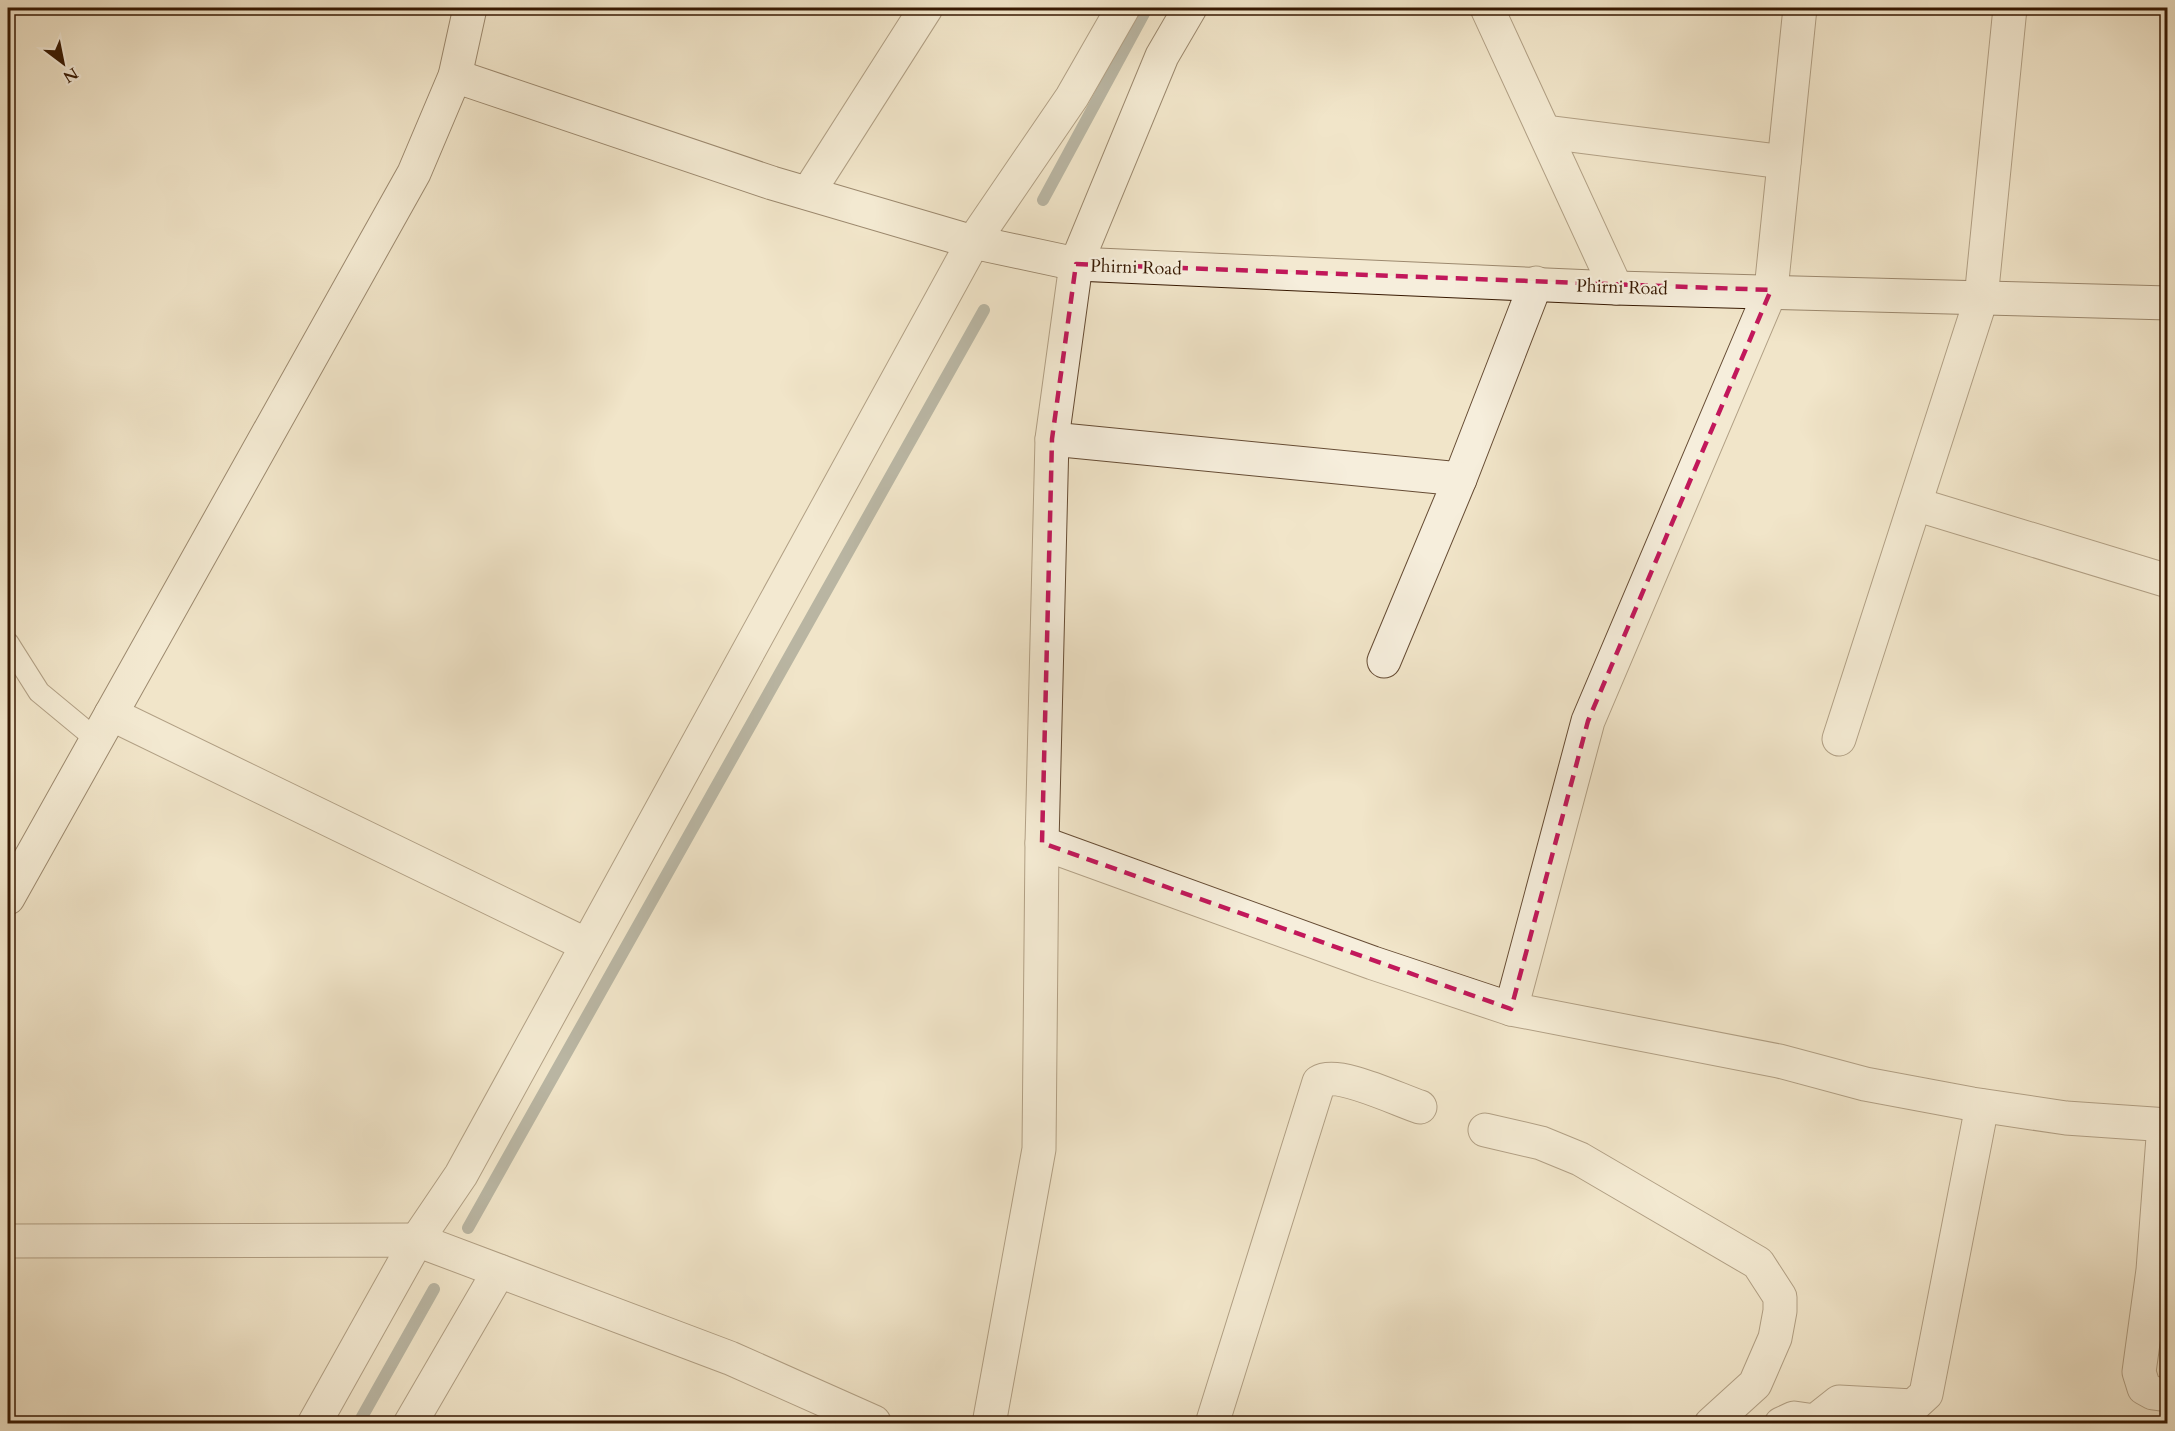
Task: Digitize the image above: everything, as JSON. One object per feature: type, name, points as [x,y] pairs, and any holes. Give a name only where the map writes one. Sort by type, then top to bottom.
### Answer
[{"type":"street","points":[[8,898],[414,173],[455,76],[470,8]]},
{"type":"street","points":[[808,194],[926,8]]},
{"type":"street","points":[[314,1424],[417,1240],[461,1175],[973,242],[1072,98],[1123,8]]},
{"type":"street","points":[[989,1424],[1039,1149],[1042,843],[1053,439],[1076,264],[1162,56],[1190,8]]},
{"type":"street","points":[[1487,8],[1616,288]]},
{"type":"street","points":[[1511,1009],[1588,720],[1771,290],[1800,8]]},
{"type":"street","points":[[1839,739],[1981,298],[2010,8]]},
{"type":"street","name":"Phirni Road","points":[[455,76],[808,194],[973,242],[1076,264],[1616,288],[1771,290],[2168,303]]},
{"type":"street","points":[[1546,132],[1784,162]]},
{"type":"street","points":[[1384,661],[1460,478],[1536,283]]},
{"type":"street","points":[[1053,439],[1460,478]]},
{"type":"street","points":[[1915,504],[2168,581]]},
{"type":"street","points":[[104,727],[587,945]]},
{"type":"street","points":[[1042,843],[1373,963],[1511,1009],[1779,1061],[1865,1084],[1982,1106],[2066,1119],[2166,1125],[2153,1270],[2139,1372],[2144,1388],[2153,1393],[2168,1395]]},
{"type":"street","points":[[1212,1424],[1319,1082],[1331,1077],[1344,1080],[1420,1107]]},
{"type":"street","points":[[1781,1424],[1794,1418],[1815,1421],[1839,1402],[1913,1406],[1926,1394],[1982,1106]]},
{"type":"street","points":[[1485,1130],[1541,1143],[1580,1159],[1758,1263],[1779,1297],[1780,1311],[1775,1338],[1755,1384],[1711,1424]]},
{"type":"street","points":[[8,1241],[417,1240],[730,1358],[877,1423]]},
{"type":"street","points":[[410,1424],[499,1272]]},
{"type":"lane","points":[[8,643],[39,692],[104,727]]},
{"type":"highlighted area","points":[[1076,264],[1771,290],[1588,721],[1511,1009],[1042,843],[1052,439]]},
{"type":"waterway","points":[[1043,200],[1147,8]]},
{"type":"waterway","points":[[468,1228],[984,310]]},
{"type":"waterway","points":[[358,1424],[434,1289]]}]
